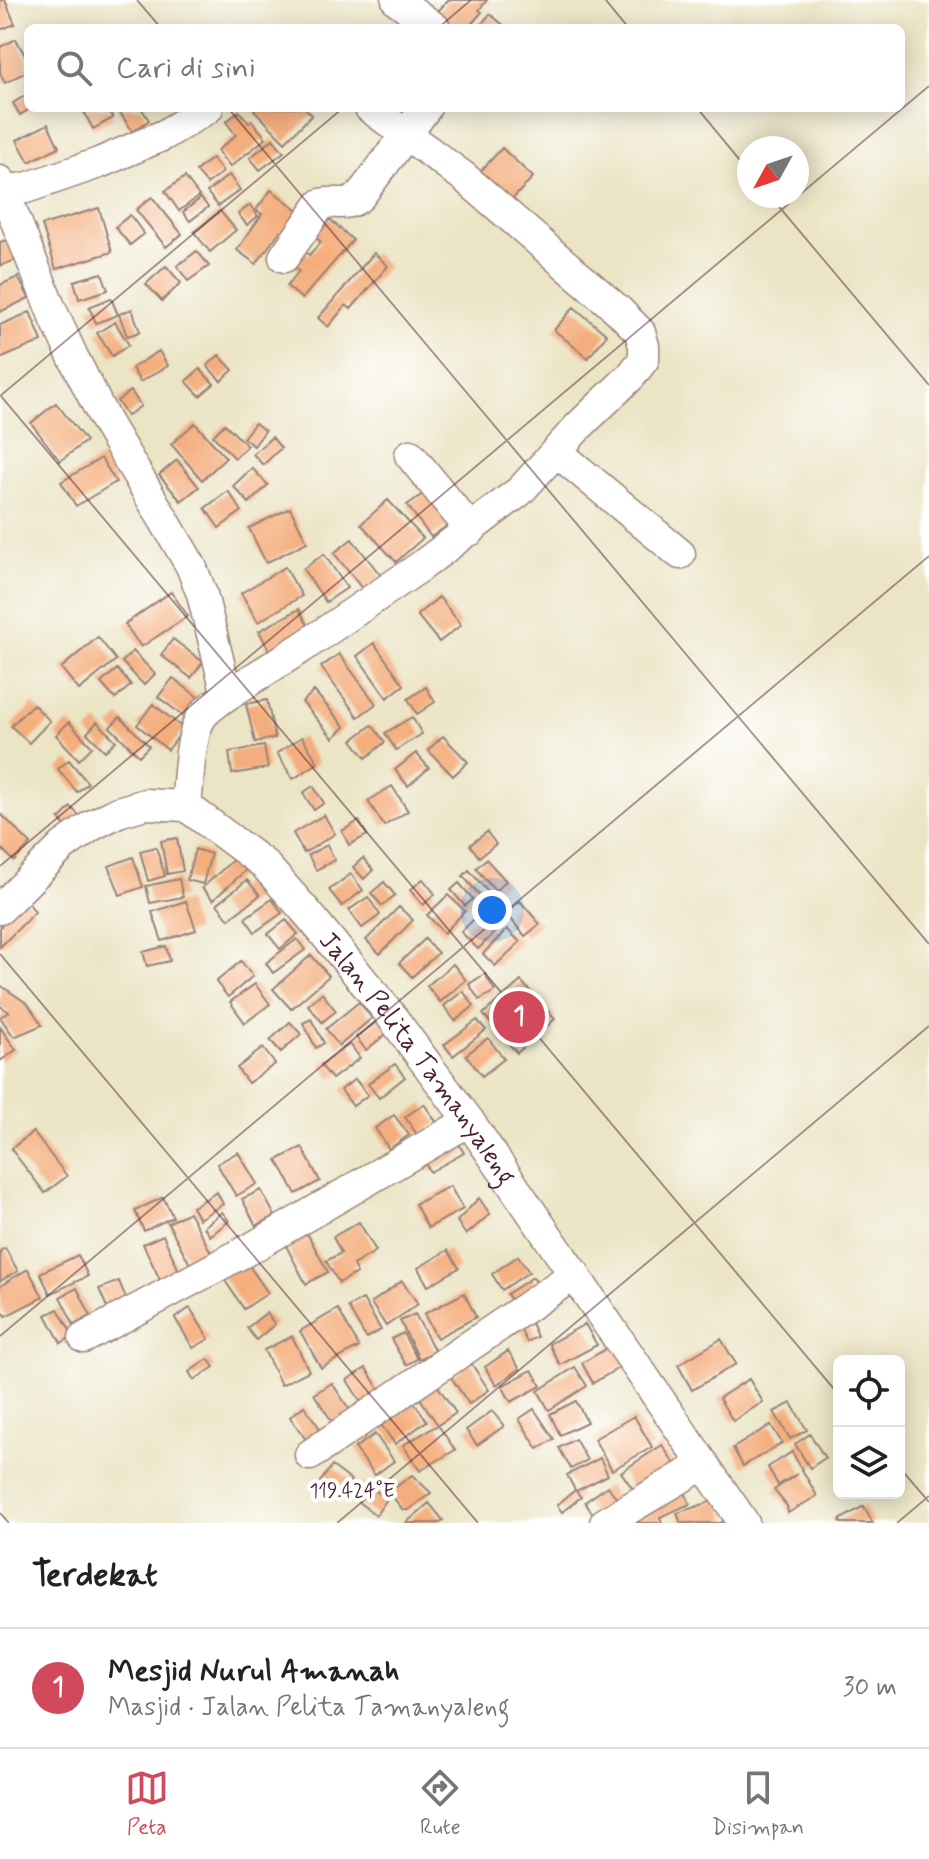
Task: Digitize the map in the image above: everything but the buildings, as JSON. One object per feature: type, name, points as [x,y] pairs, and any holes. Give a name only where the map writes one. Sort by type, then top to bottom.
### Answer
[{"type":"street","points":[[201,112],[164,135],[99,163],[26,188],[2,185],[73,357],[128,461],[191,566],[202,594],[227,695]]},
{"type":"street","points":[[0,909],[63,846],[91,826],[118,812],[145,804],[186,806],[195,731],[208,709],[420,567],[520,491],[644,359],[640,332],[618,310],[464,177],[376,112]]},
{"type":"street","points":[[284,257],[321,204],[355,201],[423,112]]},
{"type":"street","points":[[557,452],[680,554]]},
{"type":"street","points":[[410,455],[471,530]]},
{"type":"street","name":"Jalan Pelita Tamanyaleng","points":[[186,806],[264,864],[386,1009],[469,1121],[744,1523]]},
{"type":"street","points":[[84,1338],[255,1246],[469,1121]]},
{"type":"street","points":[[310,1455],[575,1274]]},
{"type":"street","points":[[605,1523],[704,1464]]},
{"type":"place","name":"Mesjid Nurul Amanah","points":[[519,1017]]}]
